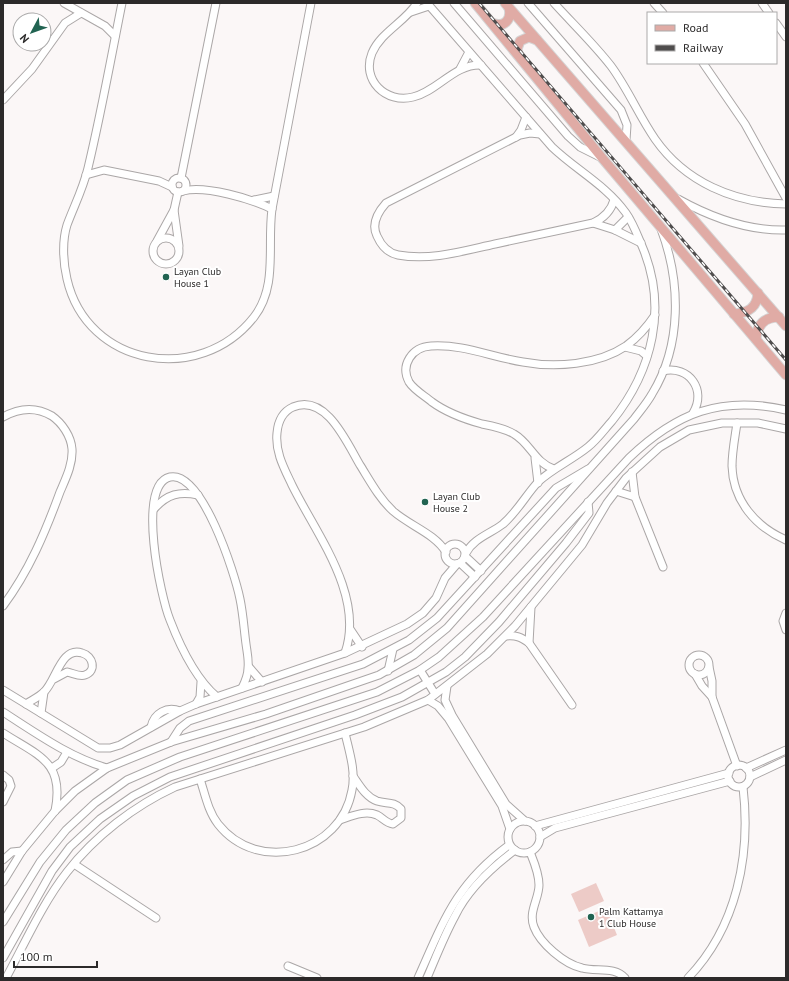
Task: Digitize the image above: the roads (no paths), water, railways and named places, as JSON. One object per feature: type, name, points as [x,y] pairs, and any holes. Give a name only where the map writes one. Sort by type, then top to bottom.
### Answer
[{"type":"main road","points":[[475,3],[603,159],[786,375]]},
{"type":"main road","points":[[492,23],[497,25],[507,22],[510,18],[507,5]]},
{"type":"main road","points":[[507,5],[626,140],[786,326]]},
{"type":"main road","points":[[518,54],[517,49],[520,40],[529,37],[537,40]]},
{"type":"main road","points":[[734,314],[744,313],[752,308],[757,301],[758,293]]},
{"type":"main road","points":[[756,339],[757,330],[763,321],[771,317],[779,317]]},
{"type":"street","points":[[122,3],[90,159],[78,201],[67,225],[64,251],[67,279],[78,307],[96,331],[120,349],[149,358],[179,359],[208,352],[233,338],[254,316],[268,290],[270,279],[272,209],[311,3]]},
{"type":"street","points":[[181,179],[216,3]]},
{"type":"street","points":[[417,3],[411,12],[386,35],[372,52],[369,64],[371,77],[377,88],[387,96],[399,99],[412,98],[432,90],[460,69],[480,65]]},
{"type":"street","points":[[454,3],[568,136],[580,147],[603,159]]},
{"type":"street","points":[[528,3],[621,110],[627,125],[626,140]]},
{"type":"street","points":[[554,3],[610,65],[628,92],[654,138],[669,158],[685,172],[708,186],[745,199],[786,204]]},
{"type":"street","points":[[654,3],[662,12]]},
{"type":"street","points":[[762,3],[768,12]]},
{"type":"street","points":[[65,4],[101,24],[115,36]]},
{"type":"street","points":[[3,100],[32,69],[65,23],[67,14],[65,4]]},
{"type":"street","points":[[3,690],[98,748],[110,748],[120,745],[180,711],[196,704],[362,647],[407,624],[424,612],[436,598],[445,578],[466,555],[476,541],[507,520],[538,483],[554,469],[583,451],[599,437],[628,401],[639,379],[647,356],[654,333],[655,315],[652,278],[648,260],[628,217],[601,185],[564,158],[540,134],[428,5],[411,12]]},
{"type":"street","points":[[65,23],[81,14]]},
{"type":"street","points":[[101,24],[108,24],[118,20]]},
{"type":"street","points":[[777,24],[786,37]]},
{"type":"street","points":[[460,69],[469,52]]},
{"type":"street","points":[[704,64],[745,124],[786,198]]},
{"type":"street","points":[[516,137],[521,130],[526,117]]},
{"type":"street","points":[[540,134],[530,133],[516,137],[386,203],[379,212],[375,222],[375,233],[380,243],[387,251],[398,255],[437,257],[593,223],[604,217],[612,206],[614,200]]},
{"type":"street","points":[[90,159],[104,170]]},
{"type":"street","points":[[86,175],[104,170],[159,181],[178,190],[198,189],[253,200],[272,209]]},
{"type":"street","points":[[174,210],[179,254],[176,260],[171,264],[164,264],[156,259],[153,253],[153,247],[174,210],[178,190],[172,182],[181,179]]},
{"type":"street","points":[[178,190],[187,185],[181,179]]},
{"type":"street","points":[[159,181],[181,179],[198,189]]},
{"type":"street","points":[[253,200],[274,196]]},
{"type":"street","points":[[676,198],[709,216],[727,222],[764,230],[786,230]]},
{"type":"street","points":[[604,217],[608,228]]},
{"type":"street","points":[[615,230],[628,217]]},
{"type":"street","points":[[593,223],[615,230],[641,243]]},
{"type":"street","points":[[3,882],[22,851],[56,811],[75,791],[107,768],[171,742],[266,714],[360,683],[388,671],[414,655],[447,628],[590,468],[652,394],[663,371],[674,334],[676,302],[673,270],[659,225]]},
{"type":"street","points":[[157,241],[163,238],[170,238],[175,241],[179,247]]},
{"type":"street","points":[[554,469],[543,464],[533,454],[525,442],[514,434],[449,412],[418,391],[410,384],[406,374],[406,363],[411,354],[420,348],[438,346],[478,351],[522,362],[543,365],[564,364],[599,358],[625,347],[645,328],[655,315]]},
{"type":"street","points":[[645,328],[654,333]]},
{"type":"street","points":[[625,347],[641,351],[647,356]]},
{"type":"street","points":[[663,371],[675,370],[692,379],[698,390],[699,396],[697,408],[693,413]]},
{"type":"street","points":[[346,653],[350,629],[345,593],[339,575],[281,462],[277,447],[278,422],[287,410],[297,405],[306,404],[322,409],[336,426],[382,499],[402,518],[437,541],[452,545],[460,545],[469,540],[476,541]]},
{"type":"street","points":[[3,922],[40,862],[53,845],[80,816],[110,791],[127,780],[180,757],[377,692],[420,670],[452,646],[483,617],[588,502],[649,438],[670,424],[693,413],[717,406],[744,404],[769,406],[786,410]]},
{"type":"street","points":[[3,417],[14,411],[30,409],[45,412],[58,420],[67,432],[72,447],[71,463],[46,530],[28,569],[3,606]]},
{"type":"street","points":[[737,423],[732,466],[734,482],[739,497],[747,511],[758,523],[776,536],[786,540]]},
{"type":"street","points":[[6,978],[54,891],[74,864],[98,839],[150,799],[175,787],[345,733],[428,700],[487,654],[506,636],[582,545],[616,491],[632,472],[660,447],[688,430],[711,425],[758,423],[786,429]]},
{"type":"street","points":[[533,454],[537,467],[538,483]]},
{"type":"street","points":[[171,742],[180,728],[189,721],[351,668],[393,649],[437,618],[556,488],[574,476],[590,468]]},
{"type":"street","points":[[632,472],[635,497],[663,567]]},
{"type":"street","points":[[217,697],[201,682],[176,635],[164,605],[153,539],[153,510],[161,483],[169,478],[179,477],[187,482],[198,495],[222,539],[240,599],[249,667],[242,688]]},
{"type":"street","points":[[616,491],[635,497]]},
{"type":"street","points":[[153,510],[161,500],[172,494],[185,492],[198,495]]},
{"type":"street","points":[[3,958],[52,871],[63,855],[89,828],[133,796],[184,771],[355,715],[402,697],[435,679],[465,657],[499,622],[587,515],[590,508],[588,502]]},
{"type":"street","points":[[776,536],[786,548]]},
{"type":"street","points":[[437,541],[450,563],[458,564],[475,577]]},
{"type":"street","points":[[445,578],[446,555],[452,545]]},
{"type":"street","points":[[460,545],[466,555],[481,571]]},
{"type":"street","points":[[529,643],[531,607]]},
{"type":"street","points":[[786,614],[783,621],[786,630]]},
{"type":"street","points":[[350,629],[362,647]]},
{"type":"street","points":[[506,636],[514,635],[529,643],[572,705]]},
{"type":"street","points":[[388,671],[393,649]]},
{"type":"street","points":[[26,704],[44,692],[54,679],[65,657],[72,653],[80,652],[87,655],[92,660],[93,667],[90,672],[84,676],[67,672],[54,679]]},
{"type":"street","points":[[712,697],[691,670],[689,664],[690,660],[696,655],[705,657],[708,660],[712,682],[712,697],[737,766]]},
{"type":"street","points":[[249,667],[262,682]]},
{"type":"street","points":[[695,674],[704,674],[709,667]]},
{"type":"street","points":[[420,670],[435,694]]},
{"type":"street","points":[[435,679],[444,687],[447,712],[502,806],[510,829],[508,840],[510,845],[515,850],[522,853],[530,852],[537,846],[540,837],[555,828],[730,782]]},
{"type":"street","points":[[196,704],[200,697],[201,682]]},
{"type":"street","points":[[41,713],[44,692]]},
{"type":"street","points":[[428,700],[447,712],[506,804],[525,821],[535,826],[540,837]]},
{"type":"street","points":[[289,706],[287,713],[294,719]]},
{"type":"street","points":[[3,712],[67,752],[82,760],[107,768]]},
{"type":"street","points":[[266,714],[272,717],[272,726]]},
{"type":"street","points":[[3,733],[41,757],[52,768],[58,782],[56,811]]},
{"type":"street","points":[[200,779],[211,813],[218,824],[238,842],[257,850],[277,853],[303,849],[326,835],[340,820],[349,802],[353,776],[345,733]]},
{"type":"street","points":[[746,768],[750,777],[748,784],[743,787],[735,786],[730,782],[729,773],[732,768],[737,766],[746,768],[786,750]]},
{"type":"street","points":[[52,768],[61,762],[67,752]]},
{"type":"street","points":[[750,777],[786,760]]},
{"type":"street","points":[[535,826],[729,773]]},
{"type":"street","points":[[3,775],[9,780],[11,786],[3,802]]},
{"type":"street","points":[[340,820],[369,813],[376,814],[388,823],[398,822],[401,818],[402,813],[398,805],[376,801],[369,797],[353,776]]},
{"type":"street","points":[[688,978],[707,954],[720,932],[738,885],[746,839],[746,810],[743,787]]},
{"type":"street","points":[[510,829],[519,822],[525,821]]},
{"type":"street","points":[[418,978],[447,912],[459,893],[482,867],[510,845]]},
{"type":"street","points":[[427,978],[455,915],[464,900],[488,873],[515,850]]},
{"type":"street","points":[[3,860],[12,852],[22,851]]},
{"type":"street","points":[[530,852],[539,877],[538,891],[532,914],[533,924],[537,934],[568,962],[580,968],[616,971],[625,978]]},
{"type":"street","points":[[74,864],[156,918]]},
{"type":"street","points":[[288,966],[317,978]]},
{"type":"railway","points":[[479,3],[786,360]]},
{"type":"place","name":"Layan Club House 1","points":[[166,277]]},
{"type":"place","name":"Layan Club House 2","points":[[425,502]]},
{"type":"place","name":"Palm Kattamya 1 Club House","points":[[591,917]]}]
